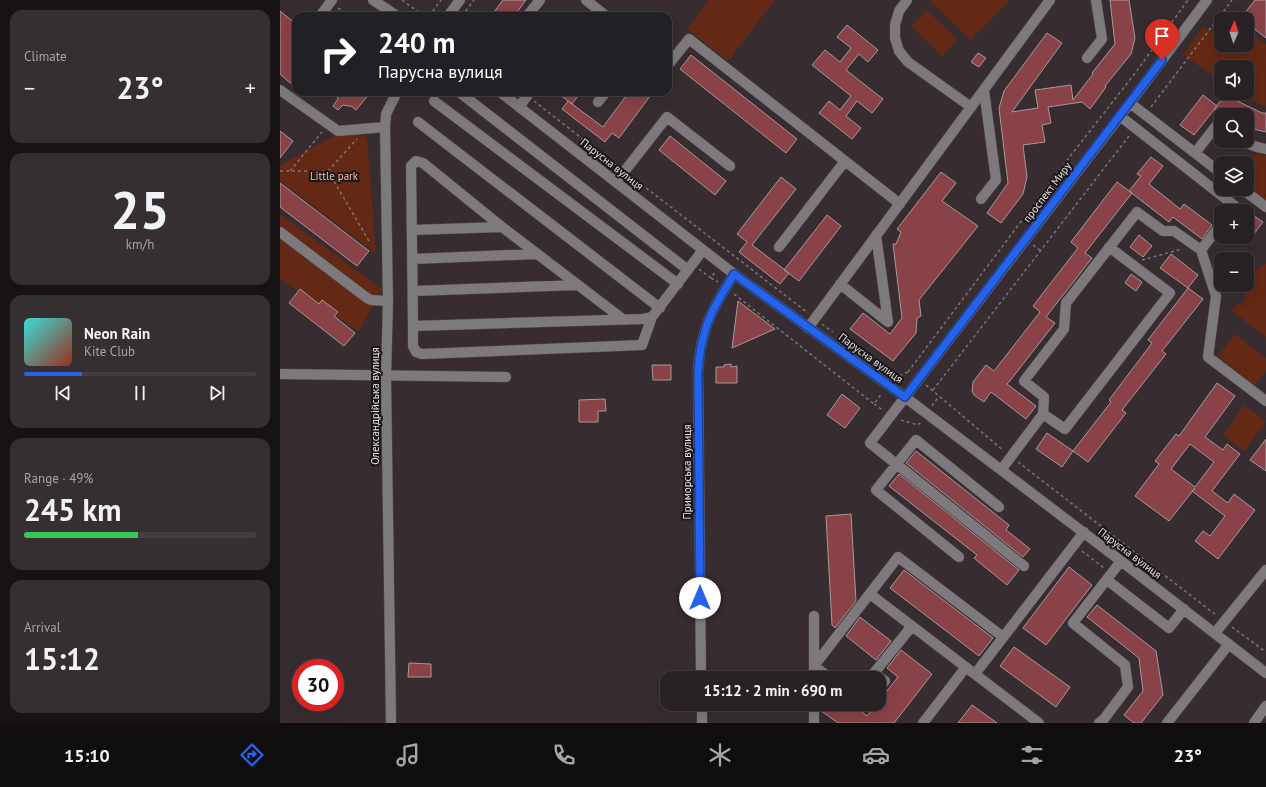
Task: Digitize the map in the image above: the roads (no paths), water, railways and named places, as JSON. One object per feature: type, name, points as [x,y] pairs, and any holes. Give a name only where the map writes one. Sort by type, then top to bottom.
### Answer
[{"type":"street","points":[[323,12],[332,0]]},
{"type":"street","points":[[373,0],[391,12]]},
{"type":"street","points":[[451,12],[460,0]]},
{"type":"street","points":[[530,12],[540,0]]},
{"type":"street","points":[[586,0],[593,12]]},
{"type":"street","points":[[907,0],[899,11],[895,25],[895,38],[899,51],[908,62],[971,107]]},
{"type":"street","points":[[808,328],[1050,0]]},
{"type":"street","points":[[1087,58],[1102,39],[1096,0]]},
{"type":"street","name":"проспект Миру","points":[[897,464],[870,443],[1207,0]]},
{"type":"street","points":[[672,60],[689,39],[900,204]]},
{"type":"street","points":[[280,90],[338,131],[385,127]]},
{"type":"street","points":[[982,199],[996,180],[984,90]]},
{"type":"street","name":"Олександрійська вулиця","points":[[391,723],[386,376],[388,301],[385,127],[386,114],[395,96]]},
{"type":"street","points":[[464,96],[688,270]]},
{"type":"street","name":"Парусна вулиця","points":[[505,96],[702,250],[905,397],[1084,532],[1266,673]]},
{"type":"street","points":[[519,107],[527,96]]},
{"type":"street","points":[[598,102],[603,96]]},
{"type":"street","points":[[434,101],[678,284]]},
{"type":"street","points":[[1130,103],[1214,168]]},
{"type":"street","points":[[1120,116],[1228,204]]},
{"type":"street","points":[[616,182],[667,117],[730,166]]},
{"type":"street","points":[[418,122],[660,308]]},
{"type":"street","points":[[1195,153],[1214,129]]},
{"type":"street","points":[[1254,146],[1266,149]]},
{"type":"street","points":[[624,320],[502,227],[423,163],[416,161],[411,166],[413,346],[416,352],[422,354],[642,345],[652,317],[702,250]]},
{"type":"street","points":[[779,247],[845,161]]},
{"type":"street","points":[[1252,196],[1266,207]]},
{"type":"street","points":[[1001,470],[1043,414],[1044,397],[1024,381],[1064,329],[1066,303],[1137,212],[1162,231],[1174,231],[1197,248],[1216,296],[1208,357],[1266,401]]},
{"type":"street","points":[[412,230],[502,227]]},
{"type":"street","points":[[1197,248],[1214,231]]},
{"type":"street","points":[[280,232],[367,298],[371,300],[388,301]]},
{"type":"street","points":[[840,284],[888,322],[876,235]]},
{"type":"street","points":[[1043,414],[1064,429],[1170,293],[1109,247]]},
{"type":"street","points":[[412,259],[537,254]]},
{"type":"street","name":"Приморська вулиця","points":[[701,671],[698,372],[704,334],[710,317],[734,274]]},
{"type":"street","points":[[413,291],[577,285]]},
{"type":"street","points":[[413,326],[624,320],[652,317]]},
{"type":"street","points":[[280,374],[506,377]]},
{"type":"street","points":[[959,557],[876,490],[916,440],[999,507]]},
{"type":"street","points":[[897,464],[1024,566]]},
{"type":"street","points":[[975,674],[1084,532]]},
{"type":"street","points":[[814,666],[898,557],[1003,637]]},
{"type":"street","points":[[1104,722],[1128,687],[1125,665],[1073,623],[1121,561]]},
{"type":"street","points":[[1215,634],[1266,570]]},
{"type":"street","points":[[1109,577],[1169,628],[1184,609]]},
{"type":"street","points":[[870,594],[1039,723]]},
{"type":"street","points":[[814,616],[814,671]]},
{"type":"street","points":[[876,671],[912,626]]},
{"type":"street","points":[[1167,723],[1229,644]]},
{"type":"street","points":[[814,666],[821,671]]},
{"type":"street","points":[[923,723],[966,667]]},
{"type":"street","points":[[1254,723],[1266,706]]},
{"type":"street","points":[[702,711],[702,723]]},
{"type":"street","points":[[814,711],[814,723]]},
{"type":"park label","name":"Little park","points":[[334,176]]}]
